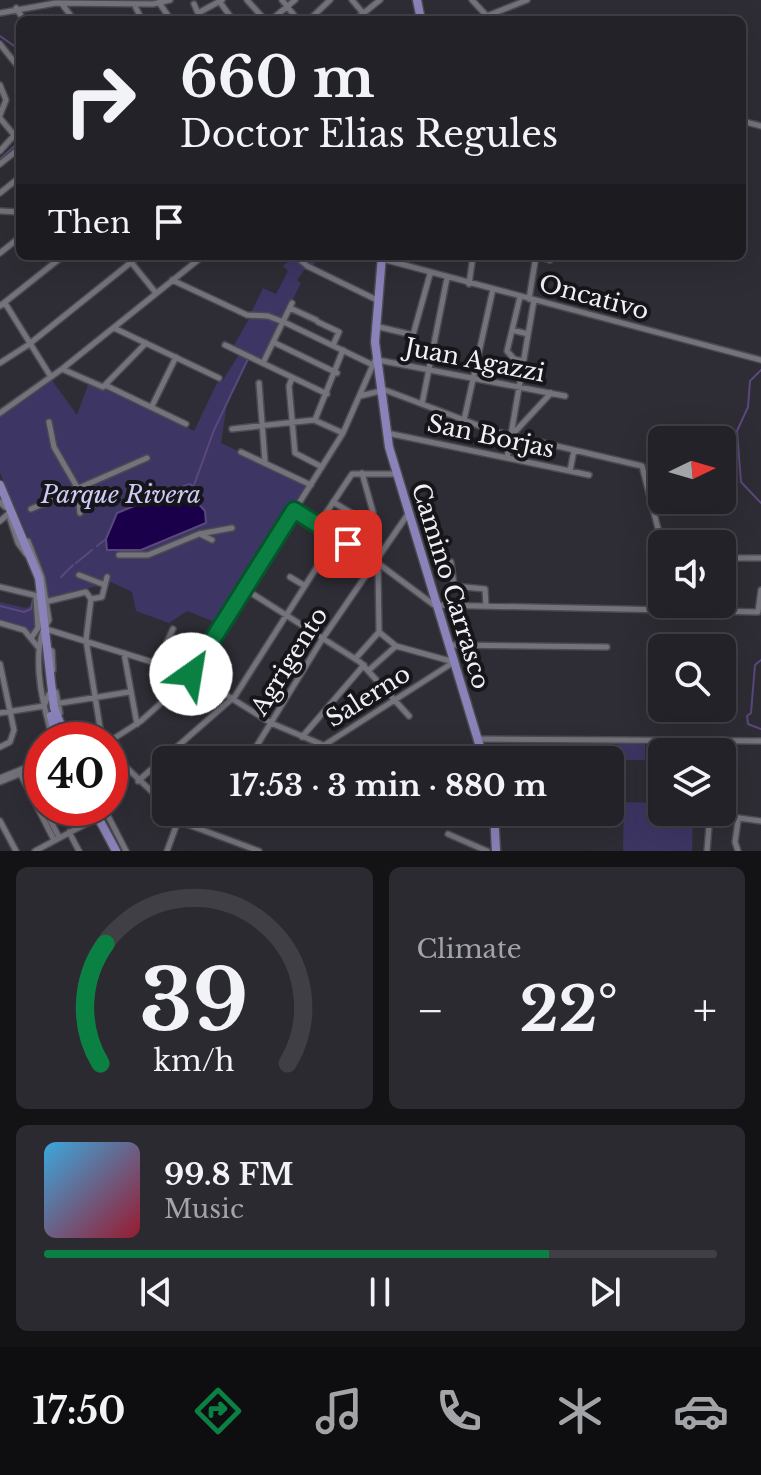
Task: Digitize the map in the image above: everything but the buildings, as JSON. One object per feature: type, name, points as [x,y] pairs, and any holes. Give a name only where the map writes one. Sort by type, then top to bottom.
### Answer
[{"type":"main road","name":"Camino Carrasco","points":[[382,260],[375,340],[386,433],[480,746]]},
{"type":"main road","points":[[0,485],[25,538],[39,578],[46,626],[53,722]]},
{"type":"main road","points":[[0,496],[26,554],[41,599]]},
{"type":"main road","points":[[46,626],[40,644],[52,704],[60,722]]},
{"type":"main road","points":[[102,826],[119,851]]},
{"type":"main road","points":[[106,826],[119,851]]},
{"type":"main road","points":[[495,826],[496,851]]},
{"type":"street","points":[[0,13],[61,3],[71,10],[170,0]]},
{"type":"street","points":[[200,12],[220,0]]},
{"type":"street","points":[[247,0],[261,16]]},
{"type":"street","points":[[282,0],[295,16]]},
{"type":"street","points":[[276,16],[295,0]]},
{"type":"street","points":[[316,16],[330,0]]},
{"type":"street","points":[[352,0],[363,13]]},
{"type":"street","points":[[360,16],[380,0]]},
{"type":"street","points":[[472,0],[487,16],[523,1]]},
{"type":"street","points":[[134,4],[140,16]]},
{"type":"street","points":[[194,4],[200,16]]},
{"type":"street","points":[[16,8],[21,16]]},
{"type":"street","points":[[0,44],[16,64]]},
{"type":"street","points":[[0,151],[15,136],[0,116],[6,103],[1,88]]},
{"type":"street","points":[[0,164],[16,151]]},
{"type":"street","points":[[0,193],[16,180]]},
{"type":"street","points":[[0,253],[16,240]]},
{"type":"street","points":[[0,245],[11,244]]},
{"type":"street","points":[[51,377],[2,305],[58,260]]},
{"type":"street","points":[[0,363],[30,344],[134,260]]},
{"type":"street","points":[[0,413],[62,369],[198,260]]},
{"type":"street","points":[[300,260],[377,300]]},
{"type":"street","name":"Oncativo","points":[[388,260],[430,274],[761,360]]},
{"type":"street","points":[[469,284],[472,260]]},
{"type":"street","points":[[507,458],[528,334],[536,260]]},
{"type":"street","points":[[131,262],[156,293]]},
{"type":"street","points":[[375,326],[413,335],[430,274]]},
{"type":"street","points":[[422,404],[447,278]]},
{"type":"street","name":"Juan Agazzi","points":[[172,280],[247,315],[283,322],[376,364],[430,370],[565,396]]},
{"type":"street","points":[[464,420],[493,289]]},
{"type":"street","points":[[520,297],[508,355],[522,361]]},
{"type":"street","points":[[263,363],[291,306],[339,332],[333,345]]},
{"type":"street","points":[[114,328],[219,378]]},
{"type":"street","points":[[512,330],[528,334]]},
{"type":"street","points":[[273,342],[337,373]]},
{"type":"street","points":[[104,386],[146,343]]},
{"type":"street","points":[[225,345],[327,394]]},
{"type":"street","points":[[315,420],[337,373],[343,350]]},
{"type":"street","points":[[235,359],[239,351]]},
{"type":"street","points":[[152,406],[176,357]]},
{"type":"street","points":[[128,729],[191,674],[343,433],[376,364]]},
{"type":"street","points":[[62,369],[152,406],[186,424]]},
{"type":"street","points":[[292,378],[289,386],[295,454],[322,467]]},
{"type":"street","points":[[259,383],[265,462]]},
{"type":"street","points":[[365,384],[512,435],[642,466],[658,530]]},
{"type":"street","points":[[360,397],[379,388]]},
{"type":"street","points":[[512,435],[551,393]]},
{"type":"street","points":[[232,429],[315,420],[343,433]]},
{"type":"street","points":[[49,422],[54,447],[77,487],[80,513]]},
{"type":"street","name":"San Borjas","points":[[386,433],[589,475]]},
{"type":"street","points":[[570,471],[574,450]]},
{"type":"street","points":[[241,452],[311,485]]},
{"type":"street","points":[[31,509],[147,458]]},
{"type":"street","points":[[318,525],[350,476],[362,473],[396,474]]},
{"type":"street","points":[[348,544],[373,510],[362,473]]},
{"type":"street","points":[[0,478],[25,538]]},
{"type":"street","points":[[333,502],[363,520]]},
{"type":"street","points":[[294,510],[377,562],[436,605],[758,612],[761,590]]},
{"type":"street","points":[[0,521],[6,511]]},
{"type":"street","name":"Agrigento","points":[[258,746],[323,638],[408,514]]},
{"type":"street","points":[[119,555],[148,555],[199,534],[232,528]]},
{"type":"street","points":[[199,534],[212,540]]},
{"type":"street","points":[[138,781],[232,699],[336,537]]},
{"type":"street","points":[[323,557],[346,572]]},
{"type":"street","points":[[736,558],[761,558]]},
{"type":"street","points":[[355,659],[379,632],[377,562]]},
{"type":"street","points":[[451,562],[454,586],[485,589],[486,606]]},
{"type":"street","points":[[79,575],[105,585]]},
{"type":"street","points":[[91,599],[100,598],[107,577]]},
{"type":"street","points":[[290,577],[305,586]]},
{"type":"street","points":[[0,587],[41,599],[86,592],[91,599],[86,641],[103,722]]},
{"type":"street","points":[[245,589],[366,667],[409,716]]},
{"type":"street","points":[[40,644],[41,599]]},
{"type":"street","points":[[0,623],[22,629],[40,644]]},
{"type":"street","points":[[46,626],[191,674],[271,723],[323,745]]},
{"type":"street","points":[[157,663],[173,629]]},
{"type":"street","points":[[379,632],[396,646],[454,662]]},
{"type":"street","points":[[449,645],[607,647]]},
{"type":"street","points":[[302,737],[366,667],[379,664],[396,646]]},
{"type":"street","points":[[124,653],[137,724]]},
{"type":"street","name":"Salerno","points":[[323,745],[454,662]]},
{"type":"street","points":[[0,664],[14,734],[10,742],[0,747]]},
{"type":"street","points":[[0,713],[129,692]]},
{"type":"street","points":[[49,694],[54,722]]},
{"type":"street","points":[[478,739],[761,741]]},
{"type":"street","points":[[0,780],[24,771]]},
{"type":"street","points":[[128,771],[152,793]]},
{"type":"street","points":[[21,772],[24,777]]},
{"type":"street","points":[[21,772],[24,778]]},
{"type":"street","points":[[707,851],[708,815],[726,815],[738,821],[761,821]]},
{"type":"street","points":[[0,821],[16,851]]},
{"type":"street","points":[[738,821],[735,842],[738,851]]},
{"type":"street","points":[[50,826],[57,839]]},
{"type":"street","points":[[35,851],[46,848],[81,826]]},
{"type":"street","points":[[100,826],[104,831]]},
{"type":"street","points":[[112,826],[119,851]]},
{"type":"street","points":[[167,851],[176,826]]},
{"type":"street","points":[[192,826],[252,851]]},
{"type":"street","points":[[194,826],[259,851]]},
{"type":"street","points":[[69,832],[79,851]]},
{"type":"street","points":[[448,834],[487,851]]},
{"type":"green space","points":[[290,260],[317,260],[310,271],[305,269],[297,280],[301,283],[283,319],[250,315],[263,288],[276,294],[288,271],[283,266]]},
{"type":"green space","points":[[268,318],[281,323],[262,361],[233,347],[249,319]]},
{"type":"green space","name":"Parque Rivera","points":[[240,353],[249,358],[227,403],[221,443],[309,485],[220,624],[187,611],[169,623],[136,611],[132,592],[111,582],[49,600],[41,566],[0,473],[0,415],[51,379],[77,415],[89,382],[105,386],[194,431],[218,381],[223,380]]},
{"type":"green space","points":[[0,602],[26,608],[36,604],[37,630],[33,635],[0,622]]},
{"type":"green space","points":[[617,742],[645,743],[645,760],[624,760],[624,746],[617,746]]},
{"type":"green space","points":[[624,802],[648,803],[648,826],[693,826],[692,851],[623,851]]},
{"type":"shaded area","points":[[189,484],[195,487],[193,498],[205,511],[206,523],[141,550],[107,550],[106,539],[117,513]]},
{"type":"waterway","points":[[0,36],[16,47]]},
{"type":"waterway","points":[[0,159],[16,145]]},
{"type":"waterway","points":[[194,485],[214,430],[248,359]]},
{"type":"waterway","points":[[761,370],[750,381],[748,407],[737,431],[741,482],[761,503]]},
{"type":"waterway","points":[[97,546],[106,539]]},
{"type":"waterway","points":[[76,563],[92,550]]},
{"type":"waterway","points":[[61,577],[73,565]]},
{"type":"waterway","points":[[0,606],[24,612],[31,609],[33,599]]},
{"type":"waterway","points":[[761,660],[755,665],[751,713],[747,716],[748,724],[761,729]]},
{"type":"route","points":[[191,674],[294,510],[348,544]]}]
